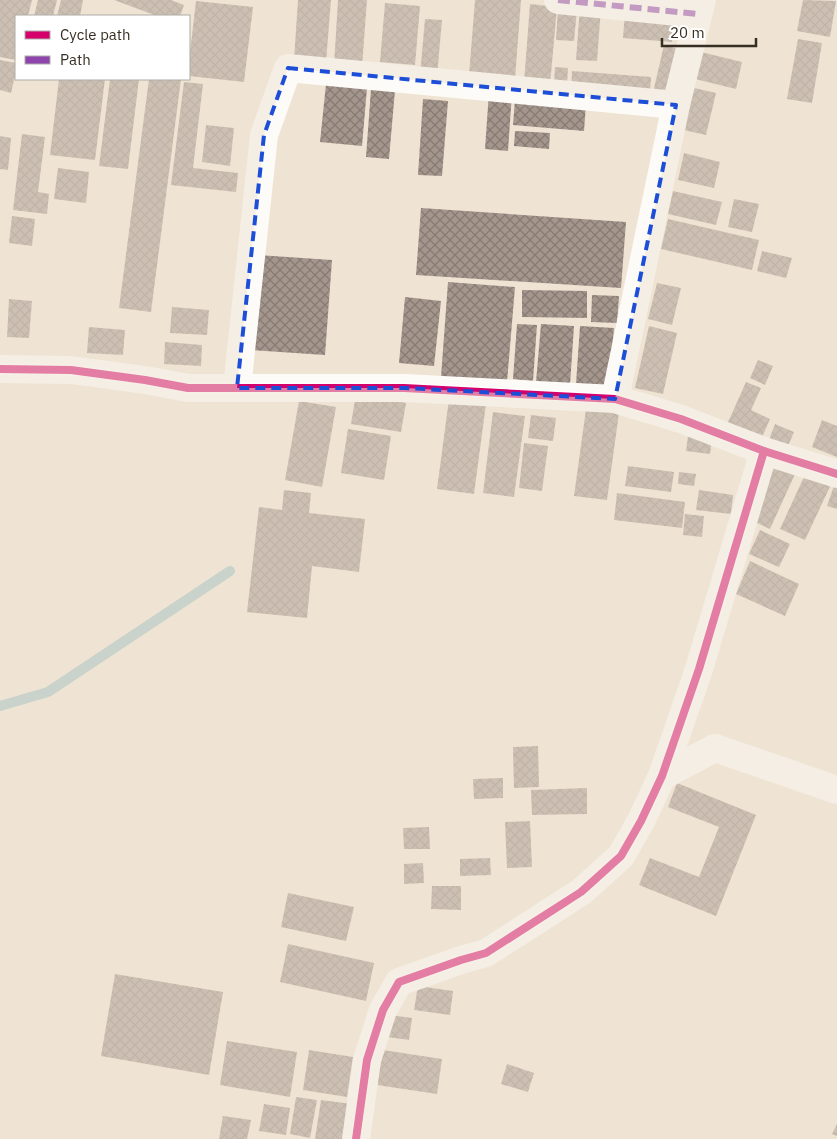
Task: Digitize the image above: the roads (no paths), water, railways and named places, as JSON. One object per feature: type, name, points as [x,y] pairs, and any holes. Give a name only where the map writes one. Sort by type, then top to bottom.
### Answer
[{"type":"street","points":[[558,0],[700,7],[676,105],[615,399]]},
{"type":"street","points":[[237,388],[264,135],[288,68],[676,105]]},
{"type":"street","points":[[0,369],[71,370],[188,388],[404,388],[615,399],[681,419],[764,452],[837,474]]},
{"type":"street","points":[[356,1139],[367,1060],[383,1010],[399,982],[486,953],[582,892],[621,856],[641,821],[662,776],[699,668],[764,452]]},
{"type":"street","points":[[662,776],[716,748],[837,790]]},
{"type":"waterway","points":[[0,706],[48,692],[230,571]]}]
